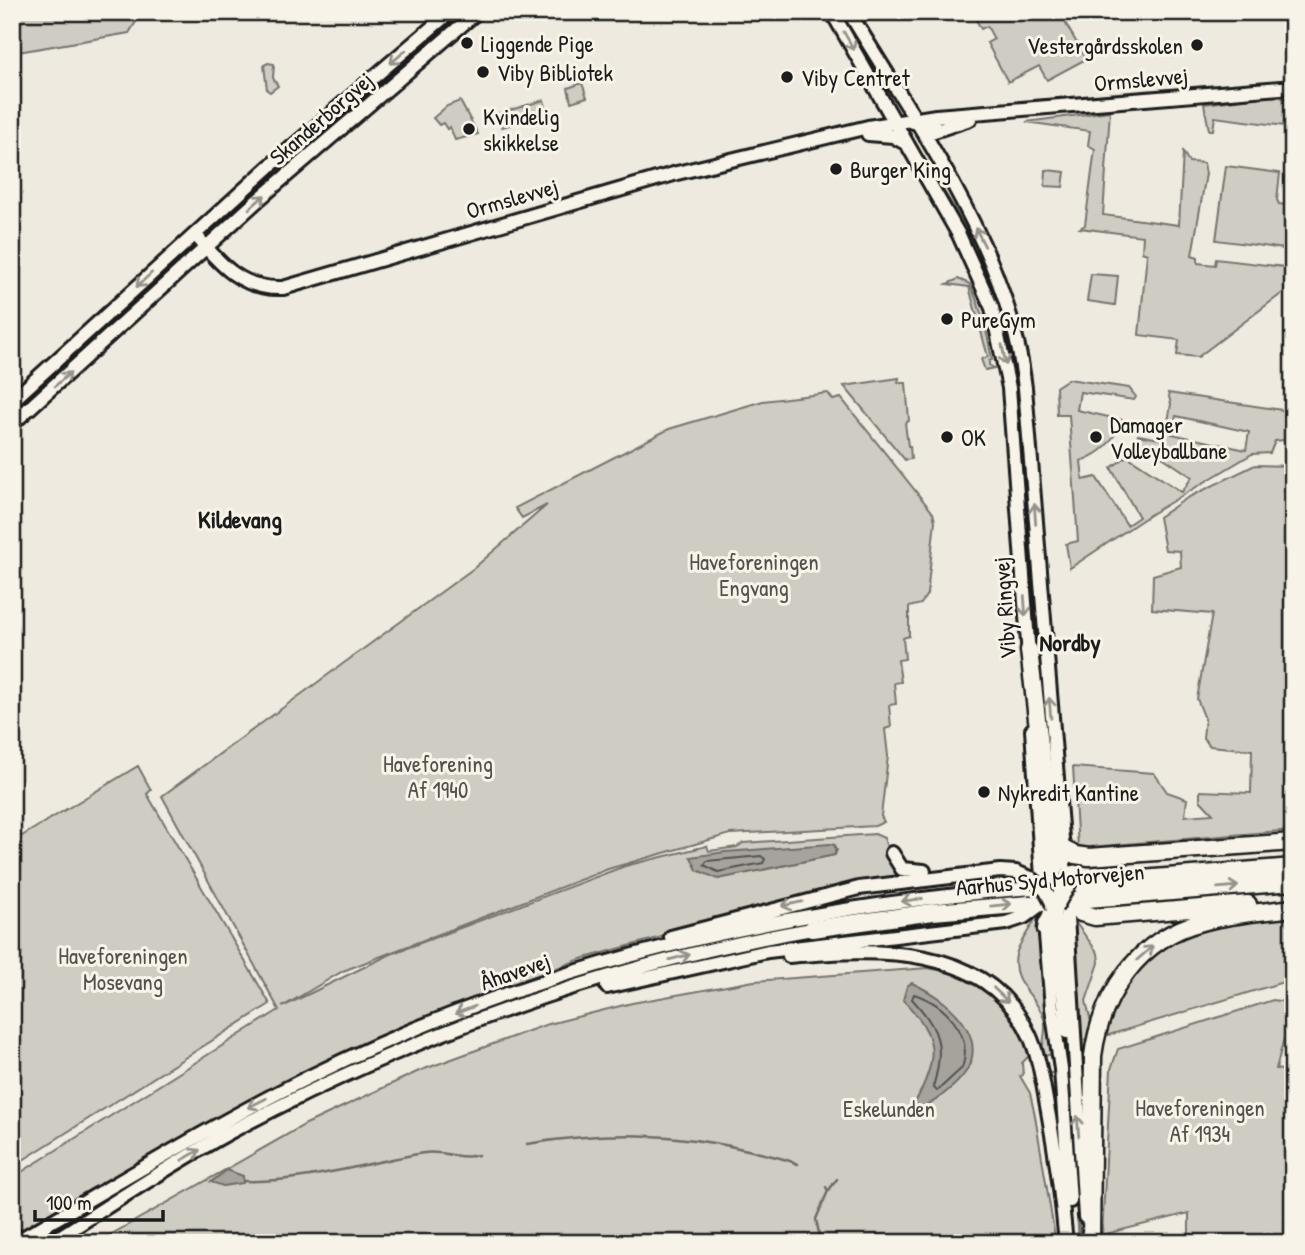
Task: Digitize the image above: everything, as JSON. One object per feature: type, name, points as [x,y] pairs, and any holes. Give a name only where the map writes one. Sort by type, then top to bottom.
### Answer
[{"type":"highway","points":[[1029,650],[1042,743],[1057,891],[1046,929]]},
{"type":"highway","points":[[1063,849],[1081,857],[1293,842]]},
{"type":"highway","points":[[1057,891],[1092,864],[1185,851]]},
{"type":"highway","name":"Aarhus Syd Motorvejen","points":[[1057,891],[1293,867]]},
{"type":"highway","name":"Aarhus Syd Motorvejen","points":[[812,929],[999,905],[1293,882]]},
{"type":"highway","points":[[1057,891],[1085,915],[1102,917],[1293,900]]},
{"type":"highway","points":[[1089,1243],[1093,1056],[1105,1007],[1130,967],[1169,935],[1202,922],[1293,908]]},
{"type":"main road","name":"Skanderborgvej","points":[[12,401],[195,234],[450,12]]},
{"type":"main road","points":[[455,12],[465,22]]},
{"type":"main road","name":"Skanderborgvej","points":[[12,424],[206,247],[477,12]]},
{"type":"main road","name":"Viby Ringvej","points":[[832,12],[975,267],[1000,338],[1009,388],[1029,650],[1038,825],[1057,891]]},
{"type":"main road","name":"Viby Ringvej","points":[[849,12],[968,214],[1001,282],[1023,365],[1063,849],[1057,891],[1067,1047],[1073,1243]]},
{"type":"main road","points":[[864,67],[913,121],[938,128]]},
{"type":"main road","name":"Ormslevvej","points":[[206,247],[232,275],[247,284],[283,288],[666,176],[895,123],[1293,87]]},
{"type":"main road","name":"Ormslevvej","points":[[938,128],[992,113]]},
{"type":"main road","points":[[895,123],[909,133],[968,214]]},
{"type":"main road","points":[[926,141],[929,133],[938,128]]},
{"type":"main road","name":"Ormslevvej","points":[[843,135],[883,134],[908,145]]},
{"type":"main road","points":[[195,234],[206,247]]},
{"type":"main road","points":[[1016,872],[1032,861],[1032,841],[1038,825]]},
{"type":"main road","points":[[891,853],[897,865],[906,871],[961,868],[976,873]]},
{"type":"main road","points":[[429,1040],[449,1039],[529,1009],[622,982],[723,961],[809,946],[996,925],[1030,913],[1057,891],[1016,872],[976,873],[859,888],[753,914],[556,971],[552,979]]},
{"type":"main road","name":"Åhavevej","points":[[14,1243],[240,1112],[348,1058],[435,1022],[552,979],[665,947],[798,917],[920,899],[1057,891]]},
{"type":"main road","name":"Åhavevej","points":[[50,1243],[229,1133],[354,1071],[429,1040],[546,995],[719,948],[812,929]]},
{"type":"main road","name":"Viby Ringvej","points":[[1046,929],[1067,1047]]},
{"type":"main road","points":[[723,961],[892,952],[936,959],[990,984],[1020,1016],[1030,1037],[1042,1077],[1062,1195],[1066,1243]]},
{"type":"main road","name":"Viby Ringvej","points":[[1067,1066],[1089,1243]]},
{"type":"main road","points":[[32,1243],[162,1156]]},
{"type":"green space","points":[[12,12],[139,12],[139,17],[129,33],[12,53]]},
{"type":"green space","points":[[972,12],[1059,12],[1086,59],[1047,80],[1039,66],[1008,82],[987,43],[994,39],[987,26],[981,29]]},
{"type":"green space","points":[[443,26],[444,28],[219,228],[217,226],[272,172]]},
{"type":"green space","points":[[274,64],[273,78],[278,86],[270,92],[267,90],[264,65]]},
{"type":"green space","points":[[582,83],[587,97],[571,102],[568,88]]},
{"type":"green space","points":[[1275,95],[1293,102],[1293,144],[1292,127],[1215,117],[1213,130],[1209,130],[1204,104]]},
{"type":"green space","points":[[544,100],[548,114],[502,127],[497,114]]},
{"type":"green space","points":[[460,101],[478,134],[455,140],[450,127],[447,129],[443,123],[439,125],[433,118],[447,106]]},
{"type":"green space","points":[[1110,111],[1103,215],[1179,225],[1183,152],[1189,162],[1204,163],[1206,174],[1192,255],[1198,257],[1198,263],[1215,265],[1216,259],[1293,268],[1293,285],[1198,357],[1177,355],[1179,340],[1139,335],[1147,254],[1142,252],[1143,236],[1080,228],[1085,225],[1095,149],[1088,145],[1090,131],[1026,122]]},
{"type":"green space","points":[[919,151],[976,243],[979,255],[976,256]]},
{"type":"green space","points":[[1226,166],[1280,173],[1277,200],[1279,204],[1293,206],[1293,250],[1216,240]]},
{"type":"green space","points":[[1046,170],[1065,172],[1063,187],[1045,186]]},
{"type":"green space","points":[[183,251],[185,254],[134,307],[12,417],[12,408]]},
{"type":"green space","points":[[985,274],[1003,313],[1020,389],[1058,853],[1032,622],[1013,390],[997,312]]},
{"type":"green space","points":[[1091,274],[1118,276],[1115,305],[1087,301]]},
{"type":"green space","points":[[958,279],[970,284],[974,293],[992,360],[989,365],[994,368],[985,370],[981,359],[988,357],[969,287],[947,284]]},
{"type":"green space","points":[[899,378],[898,383],[906,383],[909,421],[905,423],[911,459],[905,460],[844,386]]},
{"type":"green space","points":[[1068,379],[1129,388],[1136,397],[1134,400],[1080,392],[1077,410],[1122,420],[1106,445],[1081,461],[1083,480],[1096,477],[1127,525],[1139,517],[1111,468],[1127,456],[1182,492],[1192,477],[1137,440],[1138,435],[1165,440],[1171,404],[1168,393],[1289,411],[1293,439],[1275,441],[1270,453],[1252,454],[1151,514],[1070,568],[1066,544],[1078,541],[1069,415],[1057,415],[1056,387]],"holes":[[[1176,416],[1249,432],[1246,450],[1172,434]]]},
{"type":"green space","points":[[828,393],[833,400],[841,398],[933,513],[935,521],[927,594],[921,604],[909,607],[909,636],[903,638],[905,659],[898,660],[901,682],[894,683],[896,704],[889,705],[891,727],[885,729],[888,756],[881,816],[884,822],[875,826],[730,834],[608,869],[343,971],[282,1007],[391,954],[625,866],[707,846],[709,851],[737,847],[743,843],[875,834],[884,838],[893,868],[902,875],[841,888],[581,959],[457,1005],[260,1094],[12,1237],[12,1178],[279,1010],[162,796],[474,568],[547,505],[522,518],[515,508],[669,429],[763,401]],"holes":[[[807,846],[837,850],[835,855],[718,879],[691,857]]]},
{"type":"green space","points":[[1255,465],[1293,466],[1293,830],[1078,848],[1073,767],[1154,773],[1167,792],[1187,799],[1185,816],[1213,814],[1200,800],[1200,791],[1251,793],[1252,750],[1210,746],[1203,738],[1205,719],[1197,699],[1212,614],[1152,609],[1153,575],[1181,567],[1180,551],[1165,550],[1159,517],[1187,498]]},
{"type":"green space","name":"Haveforeningen Mosevang","points":[[138,766],[151,790],[147,794],[270,1004],[12,1167],[12,842]]},
{"type":"green space","points":[[1293,913],[1293,979],[1105,1034],[1118,998],[1151,955],[1202,926]]},
{"type":"green space","points":[[1036,915],[1040,915],[1054,1053],[1043,1057],[1044,1019],[1020,982],[1015,965],[1018,950]]},
{"type":"green space","points":[[1073,919],[1098,953],[1099,963],[1086,1001],[1092,1026],[1090,1038],[1078,1042]]},
{"type":"green space","name":"Eskelunden","points":[[928,968],[948,972],[981,985],[1005,1006],[1022,1037],[1029,1056],[1022,1063],[1023,1075],[1020,1076],[1030,1093],[1035,1116],[1056,1243],[96,1243],[306,1124],[419,1071],[545,1025],[632,1003],[754,981]]},
{"type":"green space","name":"Haveforeningen Af 1934","points":[[1273,1000],[1293,1003],[1276,1069],[1293,1072],[1293,1243],[1189,1243],[1189,1213],[1102,1235],[1111,1069],[1118,1049]]},
{"type":"green space","points":[[1068,1066],[1081,1243],[1079,1243]]},
{"type":"green space","points":[[1055,1071],[1061,1146],[1057,1147],[1047,1075]]},
{"type":"water","points":[[835,845],[835,855],[718,879],[697,870],[691,857],[725,852]]},
{"type":"water","points":[[912,983],[944,1002],[957,1014],[972,1042],[972,1057],[965,1073],[940,1097],[919,1107],[915,1103],[928,1073],[932,1048],[924,1026],[903,1000],[907,986]]},
{"type":"water","points":[[227,1170],[243,1176],[243,1183],[223,1186],[211,1182]]},
{"type":"waterway","points":[[527,1144],[612,1135],[668,1137],[723,1145],[798,1164]]},
{"type":"waterway","points":[[243,1181],[312,1176],[424,1153],[478,1155]]},
{"type":"waterway","points":[[829,1190],[837,1179]]},
{"type":"waterway","points":[[821,1243],[816,1219],[828,1191],[826,1187]]},
{"type":"place","name":"Liggende Pige","points":[[467,43]]},
{"type":"place","name":"Vestergårdsskolen","points":[[1197,45]]},
{"type":"place","name":"Viby Bibliotek","points":[[483,72]]},
{"type":"place","name":"Viby Centret","points":[[787,77]]},
{"type":"place","name":"Kvindelig skikkelse","points":[[469,129]]},
{"type":"place","name":"Burger King","points":[[836,169]]},
{"type":"place","name":"PureGym","points":[[947,319]]},
{"type":"place","name":"OK","points":[[947,437]]},
{"type":"place","name":"Damager Volleyballbane","points":[[1096,437]]},
{"type":"place","name":"Nykredit Kantine","points":[[984,792]]},
{"type":"district","name":"Kildevang","points":[[240,519]]},
{"type":"district","name":"Nordby","points":[[1070,642]]},
{"type":"park label","name":"Haveforeningen Engvang","points":[[754,574]]},
{"type":"park label","name":"Haveforening Af 1940","points":[[438,776]]}]
